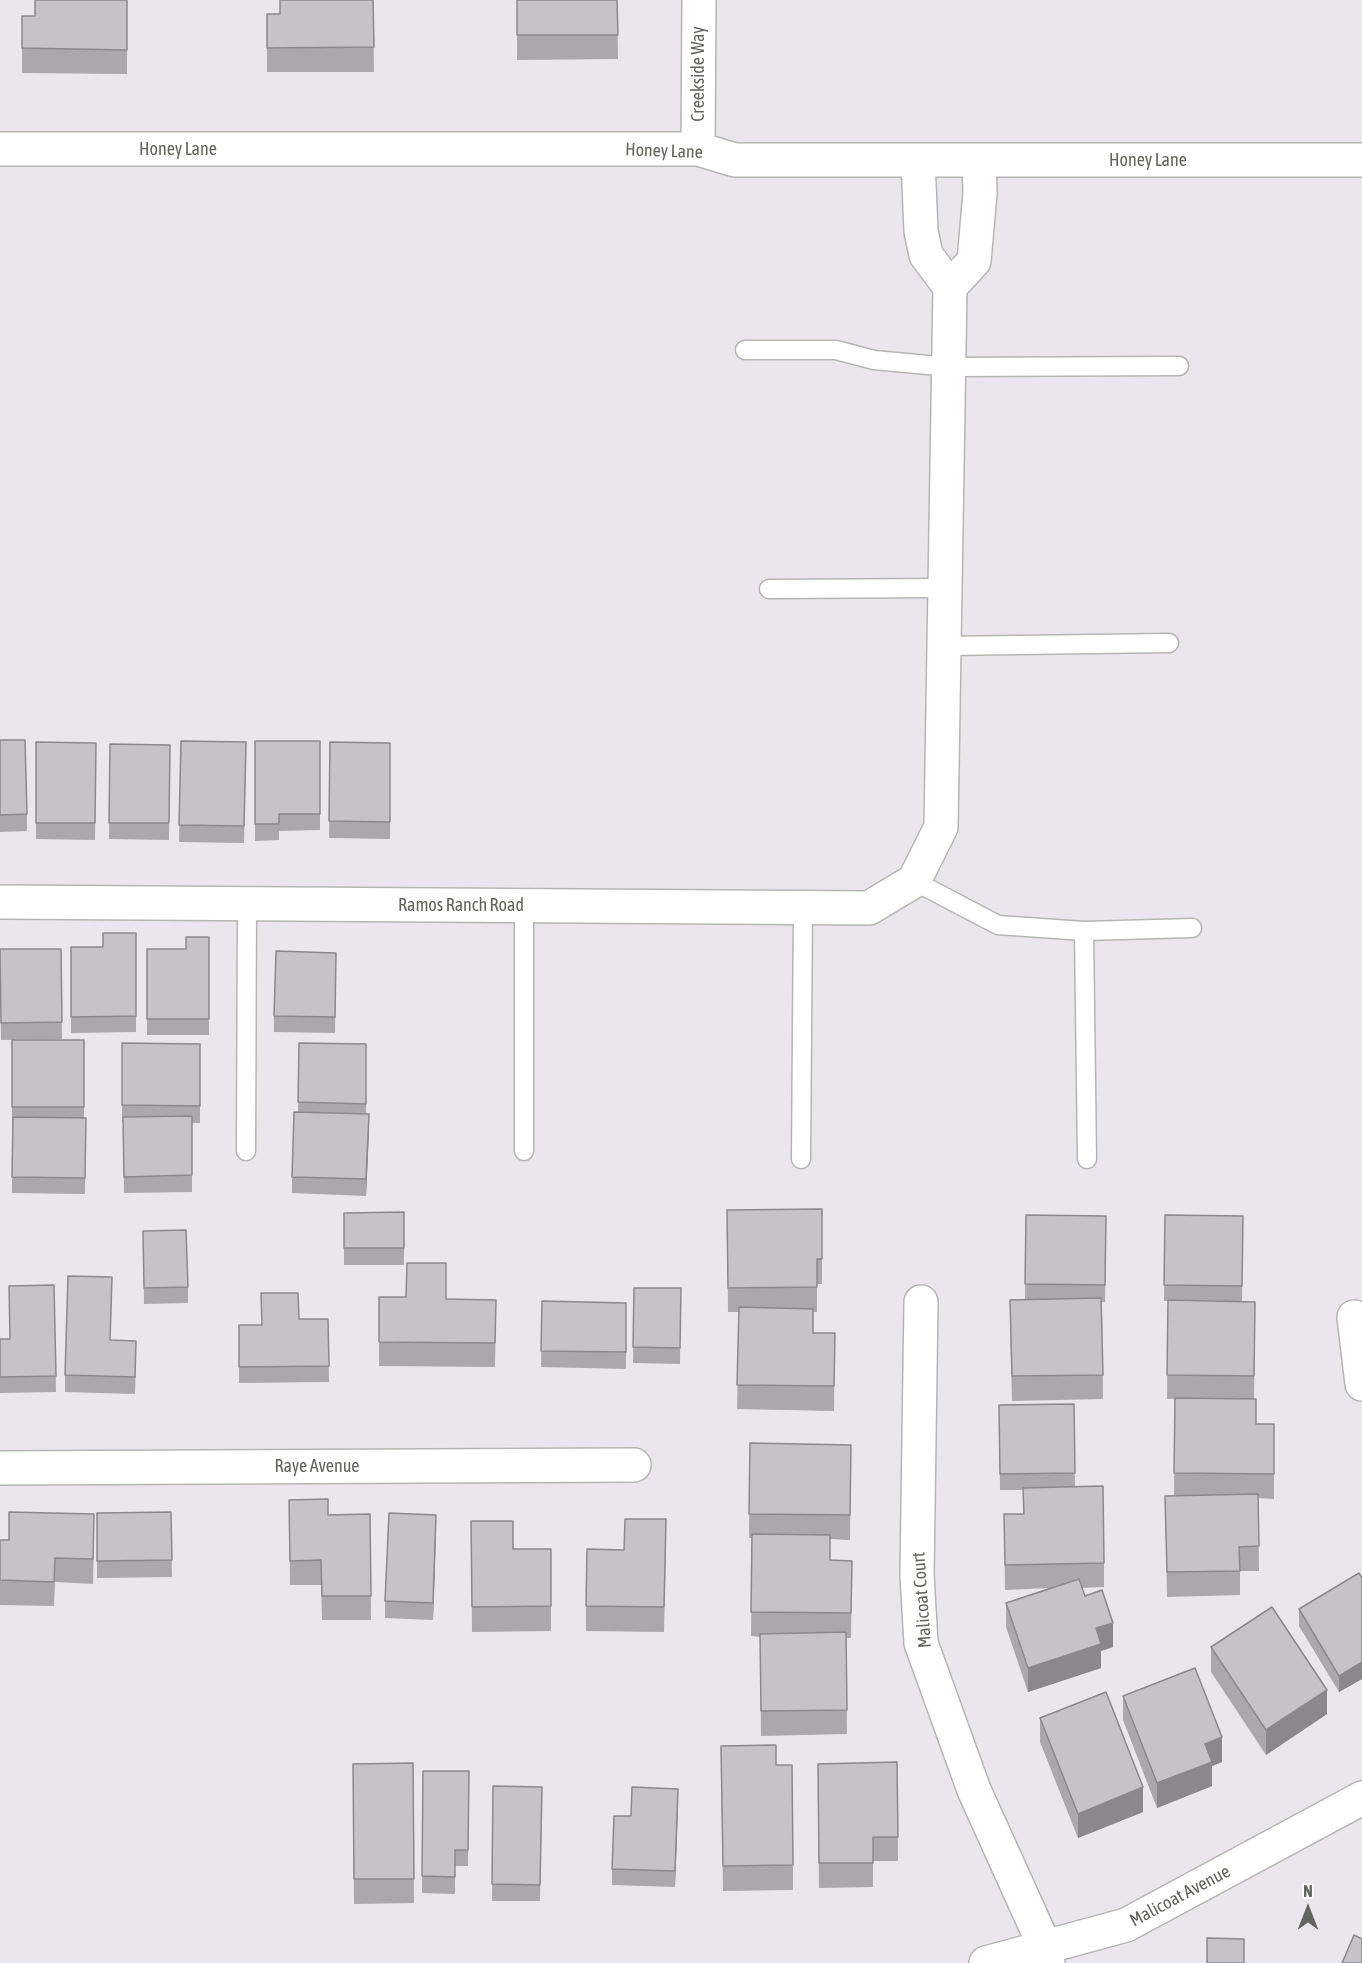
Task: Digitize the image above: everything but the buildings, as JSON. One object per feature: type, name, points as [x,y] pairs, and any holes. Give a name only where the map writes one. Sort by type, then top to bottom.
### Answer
[{"type":"street","name":"Creekside Way","points":[[698,149],[699,0]]},
{"type":"street","name":"Honey Lane","points":[[0,149],[698,149],[735,160],[1362,160]]},
{"type":"street","points":[[914,881],[941,827],[950,287],[926,255],[921,231],[918,160]]},
{"type":"street","points":[[950,287],[974,261],[980,193],[979,160]]},
{"type":"street","name":"Ramos Ranch Road","points":[[0,902],[869,908],[914,881]]},
{"type":"street","name":"Malicoat Court","points":[[921,1302],[917,1575],[921,1643],[974,1790],[1047,1955]]},
{"type":"street","points":[[1354,1317],[1362,1384]]},
{"type":"street","name":"Raye Avenue","points":[[0,1468],[634,1465]]},
{"type":"street","name":"Malicoat Avenue","points":[[986,1963],[1047,1955],[1126,1925],[1362,1798]]},
{"type":"lane","points":[[744,350],[836,350],[874,360],[949,367],[1179,366]]},
{"type":"lane","points":[[768,589],[945,588]]},
{"type":"lane","points":[[944,646],[1169,643]]},
{"type":"lane","points":[[914,881],[998,925],[1084,931],[1192,928]]},
{"type":"lane","points":[[246,1150],[247,904]]},
{"type":"lane","points":[[524,906],[524,1151]]},
{"type":"lane","points":[[801,1159],[803,908]]},
{"type":"lane","points":[[1084,931],[1087,1159]]}]
